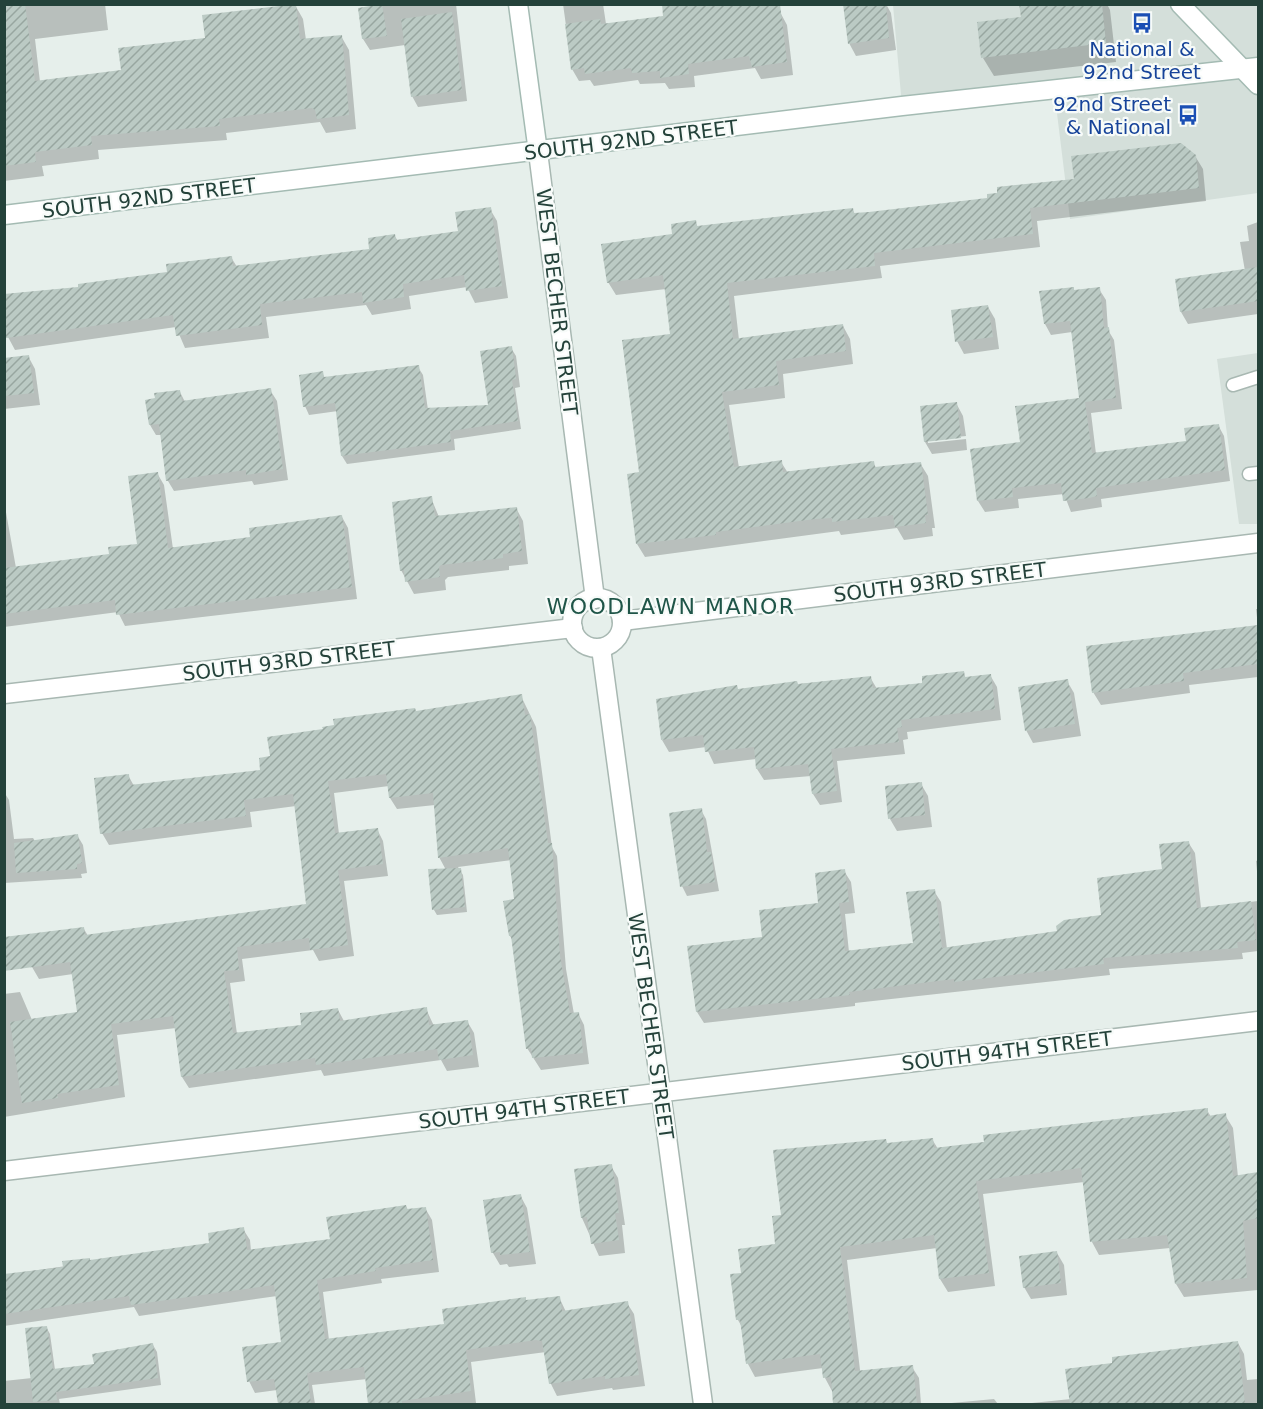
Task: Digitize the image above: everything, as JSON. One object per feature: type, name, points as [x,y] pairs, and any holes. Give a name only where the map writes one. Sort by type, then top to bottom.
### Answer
[{"type":"street","name":"WEST BECHER STREET","points":[[518,4],[595,599]]},
{"type":"street","points":[[1180,4],[1250,68],[1258,85]]},
{"type":"street","name":"SOUTH 92ND STREET","points":[[4,215],[538,152],[902,106],[1250,68]]},
{"type":"street","name":"SOUTH 93RD STREET","points":[[622,621],[1258,543]]},
{"type":"street","points":[[595,599],[613,604],[622,621],[616,640],[601,648],[586,646],[579,641],[573,628],[576,610],[582,603],[595,599]]},
{"type":"street","name":"SOUTH 93RD STREET","points":[[4,694],[573,628]]},
{"type":"street","name":"WEST BECHER STREET","points":[[601,648],[659,1092],[703,1404]]},
{"type":"street","name":"SOUTH 94TH STREET","points":[[4,1171],[1258,1021]]},
{"type":"lane","points":[[1233,385],[1258,377]]},
{"type":"shaded area","points":[[893,5],[1258,5],[1258,193],[1070,219],[1054,89],[902,106]]},
{"type":"shaded area","points":[[1258,353],[1258,524],[1239,524],[1217,359]]},
{"type":"building","points":[[4,4],[25,4],[35,81],[121,70],[118,48],[205,38],[202,15],[296,4],[300,39],[342,35],[349,115],[317,119],[315,110],[312,108],[219,119],[220,126],[91,136],[92,145],[35,152],[36,162],[4,166]]},
{"type":"building","points":[[382,4],[387,36],[362,39],[358,8]]},
{"type":"building","points":[[662,4],[780,4],[787,62],[752,67],[749,56],[688,64],[689,74],[660,78],[660,71],[632,73],[631,68],[585,74],[584,68],[571,70],[565,24],[600,19],[601,24],[663,16]]},
{"type":"building","points":[[843,4],[886,4],[889,38],[848,44]]},
{"type":"building","points":[[1019,4],[1102,4],[1106,43],[981,58],[977,22],[1021,17]]},
{"type":"building","points":[[452,12],[462,90],[411,97],[401,19]]},
{"type":"building","points":[[1181,143],[1196,155],[1199,188],[1030,208],[1033,234],[874,253],[875,266],[727,283],[733,339],[843,324],[846,351],[776,361],[779,385],[722,392],[734,467],[782,460],[783,472],[874,461],[875,467],[921,462],[928,515],[925,515],[926,523],[895,527],[893,515],[832,522],[832,518],[815,519],[716,532],[716,535],[636,544],[627,474],[639,472],[622,340],[670,334],[663,275],[607,283],[601,244],[672,234],[671,224],[696,220],[697,226],[853,208],[854,213],[869,212],[987,198],[987,194],[997,193],[997,187],[1074,179],[1071,156]]},
{"type":"building","points":[[491,207],[502,286],[466,291],[464,275],[403,284],[404,297],[363,303],[362,292],[260,304],[262,325],[176,336],[173,315],[6,338],[4,294],[78,287],[78,284],[167,272],[166,264],[232,256],[233,266],[369,249],[368,238],[395,234],[396,240],[458,231],[455,212]]},
{"type":"building","points":[[1258,267],[1258,301],[1180,312],[1175,279]]},
{"type":"building","points":[[1074,287],[1074,290],[1100,287],[1104,328],[1109,327],[1116,398],[1085,402],[1092,453],[1186,441],[1184,428],[1219,424],[1225,470],[1096,488],[1097,496],[1089,498],[1063,501],[1061,483],[1012,488],[1013,497],[977,501],[970,449],[1020,442],[1015,406],[1079,398],[1070,321],[1044,324],[1039,291]]},
{"type":"building","points":[[988,305],[993,337],[955,342],[951,310]]},
{"type":"building","points":[[512,346],[516,379],[512,380],[518,421],[450,431],[451,442],[341,456],[335,403],[303,407],[299,375],[323,371],[324,377],[419,365],[425,408],[488,405],[480,351]]},
{"type":"building","points":[[29,355],[34,393],[4,396],[4,358]]},
{"type":"building","points":[[271,388],[283,469],[246,475],[246,470],[166,481],[159,424],[149,425],[145,400],[155,398],[154,393],[180,390],[182,401]]},
{"type":"building","points":[[957,402],[961,438],[924,442],[920,406]]},
{"type":"building","points":[[158,472],[168,548],[250,537],[249,528],[342,515],[352,587],[116,615],[115,600],[4,614],[4,568],[109,554],[108,547],[137,544],[128,476]]},
{"type":"building","points":[[432,496],[435,516],[517,507],[522,551],[503,554],[503,558],[441,565],[439,567],[440,577],[405,582],[404,570],[400,571],[392,502]]},
{"type":"building","points":[[1258,625],[1258,664],[1183,673],[1184,681],[1092,693],[1086,646]]},
{"type":"building","points":[[964,671],[965,677],[991,674],[995,709],[901,720],[902,727],[897,728],[899,742],[831,749],[837,791],[812,794],[808,764],[756,769],[754,747],[705,752],[703,735],[661,740],[656,699],[737,685],[738,689],[797,681],[798,684],[871,676],[873,688],[922,683],[922,676]]},
{"type":"building","points":[[1068,679],[1075,724],[1025,731],[1018,687]]},
{"type":"building","points":[[522,694],[525,715],[530,714],[548,843],[552,843],[560,956],[570,1013],[579,1012],[583,1053],[532,1058],[531,1048],[526,1049],[511,936],[509,936],[503,901],[514,899],[508,848],[438,858],[433,793],[389,798],[386,774],[328,781],[335,833],[378,828],[383,864],[338,870],[348,945],[310,950],[309,938],[237,947],[239,970],[224,971],[233,1033],[301,1025],[300,1013],[338,1008],[340,1021],[427,1007],[429,1025],[468,1020],[473,1055],[439,1060],[437,1049],[316,1065],[315,1058],[181,1077],[173,1016],[111,1024],[119,1085],[57,1094],[58,1098],[22,1103],[10,1022],[77,1012],[70,962],[4,971],[4,937],[84,927],[85,935],[306,904],[293,794],[244,800],[246,816],[100,834],[94,778],[129,774],[130,785],[260,770],[259,758],[270,756],[267,737],[323,729],[322,727],[334,725],[333,719],[415,708],[416,711]]},
{"type":"building","points":[[922,782],[925,815],[888,819],[885,786]]},
{"type":"building","points":[[702,808],[707,852],[711,852],[715,882],[680,887],[669,813]]},
{"type":"building","points":[[78,834],[82,863],[77,864],[77,869],[16,873],[14,843]]},
{"type":"building","points":[[1189,841],[1197,908],[1251,901],[1256,940],[1237,942],[1238,948],[1103,958],[1104,964],[954,982],[954,979],[849,992],[850,995],[696,1012],[687,946],[762,937],[759,910],[818,903],[815,873],[845,869],[849,902],[839,903],[845,951],[913,943],[906,892],[935,889],[942,948],[1057,931],[1056,926],[1064,920],[1101,915],[1097,878],[1162,869],[1159,844]]},
{"type":"building","points":[[461,868],[465,907],[432,910],[428,869]]},
{"type":"building","points":[[1208,1108],[1208,1116],[1226,1113],[1233,1176],[1258,1172],[1258,1218],[1243,1221],[1247,1278],[1175,1284],[1167,1235],[1090,1242],[1081,1168],[976,1181],[989,1273],[939,1279],[934,1235],[840,1247],[855,1371],[913,1365],[917,1404],[833,1404],[831,1377],[823,1378],[820,1354],[746,1364],[740,1320],[736,1320],[730,1274],[741,1273],[738,1249],[775,1244],[772,1216],[781,1215],[773,1150],[886,1139],[887,1143],[933,1138],[934,1148],[984,1142],[983,1135]]},
{"type":"building","points":[[612,1164],[619,1213],[615,1213],[619,1240],[591,1244],[587,1217],[581,1218],[574,1169]]},
{"type":"building","points":[[521,1194],[530,1252],[500,1255],[500,1252],[491,1253],[483,1200]]},
{"type":"building","points":[[406,1205],[407,1209],[426,1207],[433,1260],[375,1268],[376,1271],[317,1280],[325,1339],[444,1324],[442,1309],[526,1297],[526,1300],[560,1296],[562,1311],[628,1301],[639,1375],[605,1379],[605,1376],[549,1384],[542,1341],[536,1340],[466,1350],[471,1391],[402,1401],[402,1404],[368,1404],[364,1367],[307,1373],[311,1404],[278,1404],[274,1379],[247,1382],[242,1347],[281,1342],[274,1285],[131,1305],[129,1296],[4,1314],[4,1274],[63,1267],[62,1261],[90,1258],[90,1260],[209,1243],[208,1233],[244,1227],[247,1250],[330,1239],[326,1217]]},
{"type":"building","points":[[1057,1251],[1061,1283],[1023,1288],[1019,1256]]},
{"type":"building","points":[[47,1326],[53,1369],[94,1364],[92,1354],[153,1343],[158,1378],[56,1392],[57,1400],[33,1402],[25,1328]]},
{"type":"building","points":[[1238,1341],[1245,1404],[1070,1404],[1065,1369],[1112,1363],[1112,1357]]},
{"type":"place","name":"National & 92nd Street","points":[[1142,23]]},
{"type":"place","name":"92nd Street & National","points":[[1188,115]]},
{"type":"district","name":"WOODLAWN MANOR","points":[[671,606]]}]
